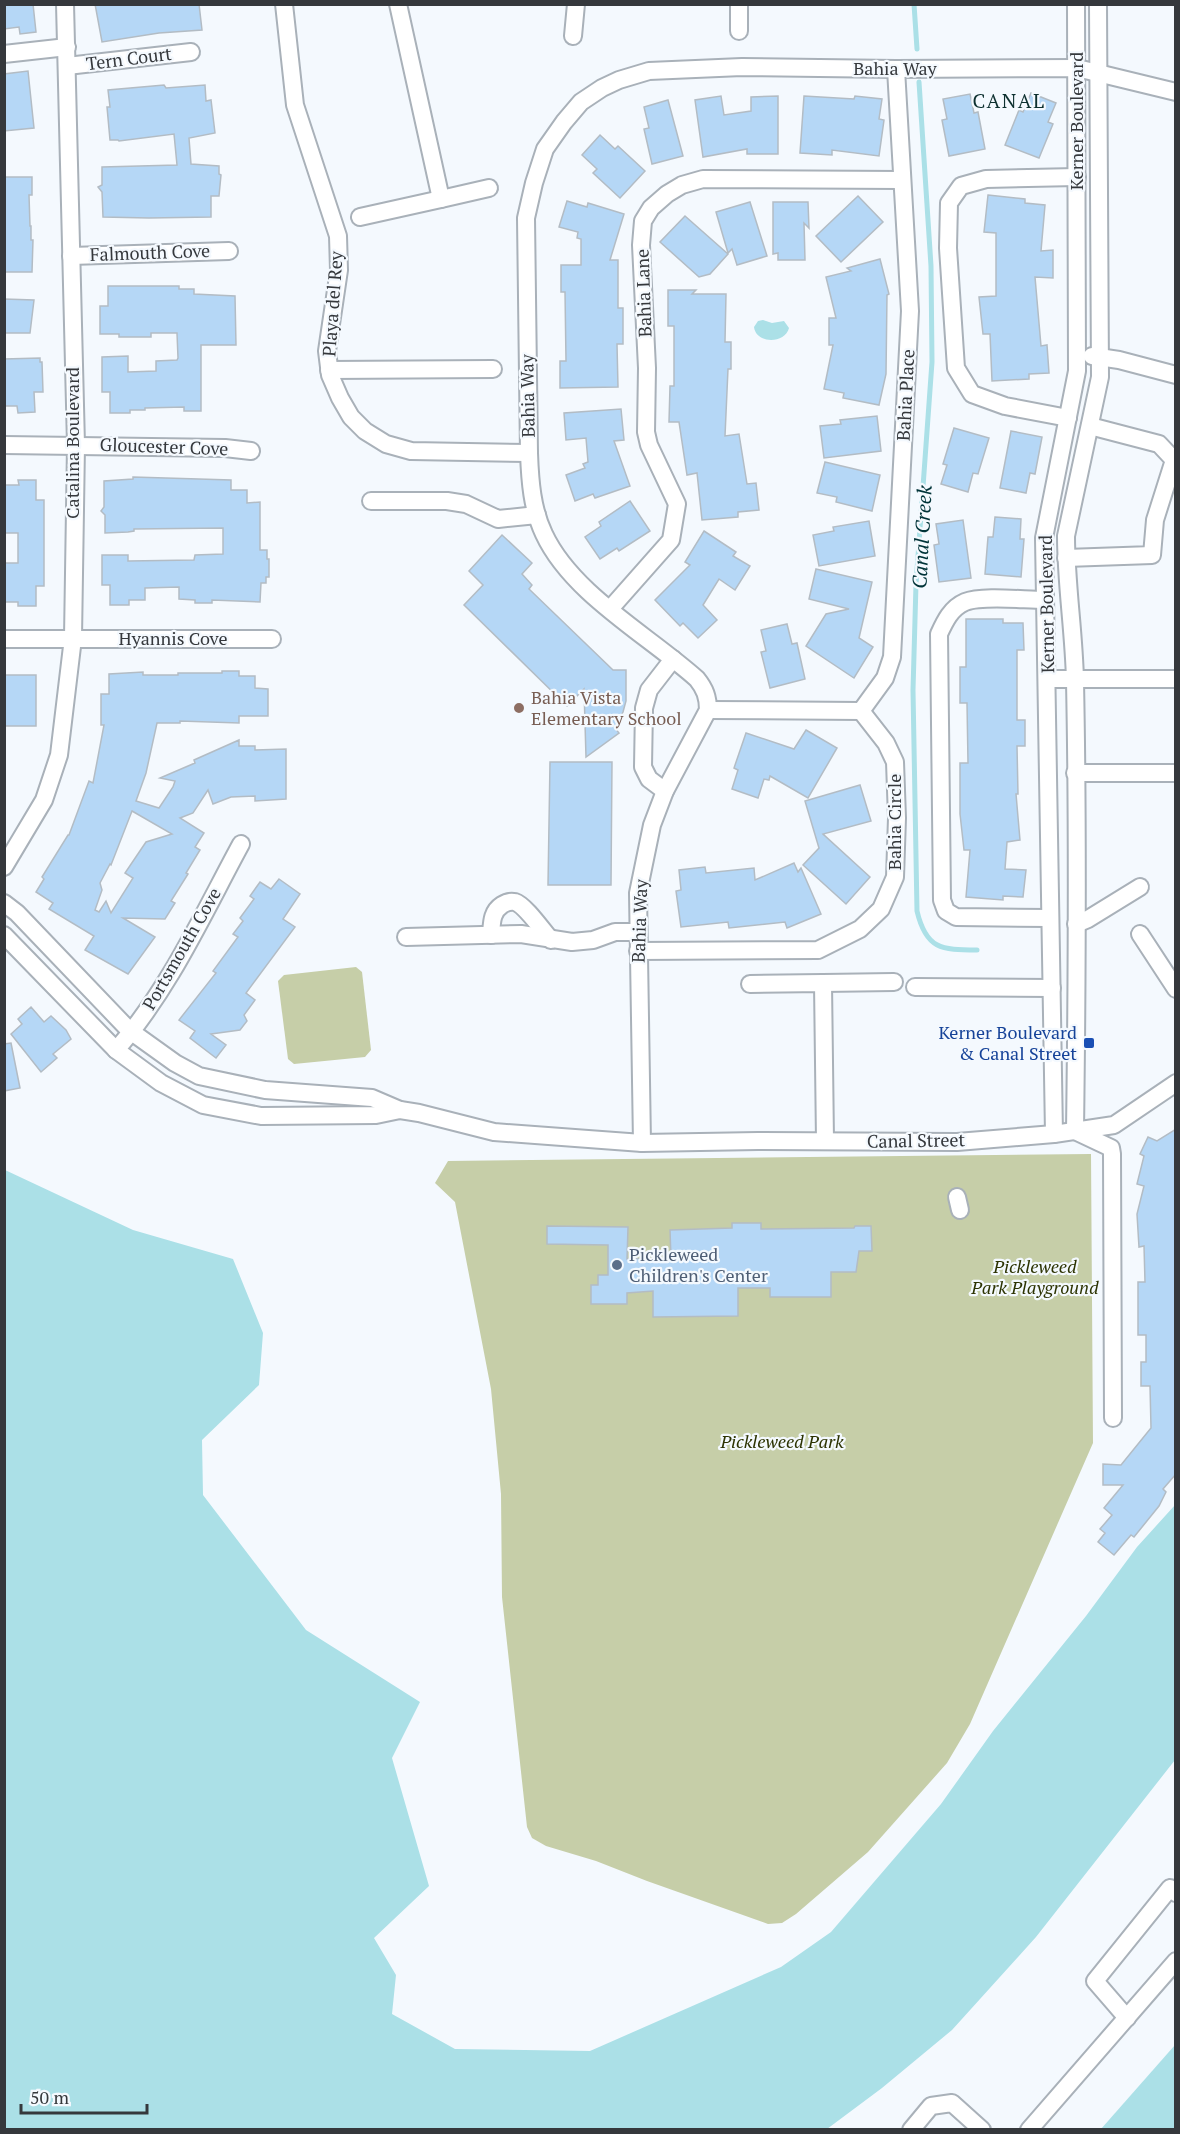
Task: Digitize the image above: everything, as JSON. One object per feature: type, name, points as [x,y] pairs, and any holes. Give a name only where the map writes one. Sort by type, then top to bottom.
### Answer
[{"type":"street","name":"Catalina Boulevard","points":[[4,867],[44,800],[59,755],[73,638],[76,445],[65,4]]},
{"type":"street","name":"Playa del Rey","points":[[284,4],[295,105],[338,236],[339,270],[327,351],[330,375],[351,417],[365,431],[386,444],[411,451],[529,453]]},
{"type":"street","points":[[398,4],[441,199]]},
{"type":"street","points":[[573,36],[576,4]]},
{"type":"street","points":[[739,4],[739,31]]},
{"type":"street","name":"Kerner Boulevard","points":[[1054,1134],[1044,538],[1077,371],[1076,4]]},
{"type":"street","name":"Kerner Boulevard","points":[[1075,1131],[1075,679],[1066,536],[1100,377],[1098,4]]},
{"type":"street","points":[[4,54],[67,47]]},
{"type":"street","name":"Tern Court","points":[[67,66],[191,52]]},
{"type":"street","name":"Bahia Way","points":[[642,1143],[638,893],[652,825],[665,791],[708,710],[708,699],[704,687],[567,570],[548,542],[537,515],[530,485],[526,218],[545,148],[581,102],[619,80],[649,71],[742,67],[1077,68],[1176,92]]},
{"type":"street","name":"Bahia Place","points":[[861,711],[885,678],[892,657],[910,311],[896,69]]},
{"type":"street","points":[[1068,418],[1005,406],[972,394],[956,368],[948,248],[949,203],[960,186],[986,179],[1077,177]]},
{"type":"street","name":"Bahia Lane","points":[[610,609],[671,540],[677,504],[649,445],[646,432],[647,368],[642,245],[643,221],[651,208],[682,185],[703,179],[901,180]]},
{"type":"street","points":[[360,218],[489,188]]},
{"type":"street","name":"Falmouth Cove","points":[[71,256],[228,251]]},
{"type":"street","points":[[1077,352],[1176,375]]},
{"type":"street","points":[[329,370],[493,369]]},
{"type":"street","points":[[1066,558],[1152,555],[1155,520],[1174,460],[1159,444],[1090,426]]},
{"type":"street","name":"Gloucester Cove","points":[[4,445],[225,448],[252,451]]},
{"type":"street","points":[[371,501],[447,501],[466,504],[498,519],[537,515]]},
{"type":"street","points":[[1044,600],[964,602],[946,619],[939,634],[940,797],[942,900],[945,911],[956,916],[1049,918]]},
{"type":"street","name":"Hyannis Cove","points":[[4,639],[272,639]]},
{"type":"street","points":[[665,791],[649,778],[643,766],[644,708],[649,690],[673,659]]},
{"type":"street","points":[[1047,679],[1176,679]]},
{"type":"street","points":[[708,710],[861,711]]},
{"type":"street","name":"Bahia Circle","points":[[638,951],[818,950],[860,929],[881,909],[895,877],[897,818],[895,762],[886,743],[861,711]]},
{"type":"street","points":[[1075,773],[1176,773]]},
{"type":"street","name":"Portsmouth Cove","points":[[116,1050],[132,1032],[168,980],[241,844]]},
{"type":"street","points":[[1076,924],[1140,887]]},
{"type":"street","points":[[491,935],[492,919],[498,908],[514,901],[551,940]]},
{"type":"street","points":[[4,903],[18,913],[132,1032],[175,1063],[199,1076],[265,1090],[372,1098],[400,1110]]},
{"type":"street","points":[[406,937],[521,934],[572,942],[594,940],[615,932],[638,932]]},
{"type":"street","points":[[1140,934],[1176,989]]},
{"type":"street","points":[[4,935],[116,1050],[161,1083],[203,1106],[261,1116],[376,1115],[400,1110]]},
{"type":"street","points":[[750,984],[894,982]]},
{"type":"street","points":[[823,983],[825,1142]]},
{"type":"street","points":[[915,987],[1052,988]]},
{"type":"street","name":"Canal Street","points":[[400,1110],[494,1132],[642,1143],[957,1142],[1054,1134],[1114,1125],[1176,1083]]},
{"type":"street","points":[[1075,1131],[1111,1148],[1112,1154],[1113,1418]]},
{"type":"street","points":[[1127,2018],[1095,1981],[1170,1888],[1176,1893]]},
{"type":"street","points":[[1029,2130],[1176,1961]]},
{"type":"street","points":[[911,2130],[930,2106],[952,2103],[982,2129]]},
{"type":"green space","points":[[356,967],[362,972],[371,1050],[365,1057],[294,1064],[288,1059],[278,981],[284,975]]},
{"type":"green space","name":"Pickleweed Park","points":[[1091,1154],[1093,1443],[970,1724],[947,1763],[868,1852],[796,1914],[782,1923],[768,1924],[596,1861],[546,1846],[532,1838],[527,1827],[502,1597],[501,1494],[491,1389],[455,1202],[435,1183],[448,1161]]},
{"type":"water","points":[[758,321],[772,323],[784,321],[789,328],[782,337],[765,339],[756,333],[754,327]]},
{"type":"water","points":[[5,1170],[133,1230],[233,1259],[263,1333],[259,1385],[202,1440],[203,1495],[306,1630],[420,1702],[392,1758],[429,1886],[374,1938],[396,1975],[392,2014],[455,2049],[590,2051],[781,1967],[831,1932],[941,1804],[993,1731],[1086,1616],[1137,1547],[1175,1505],[1175,1760],[1036,1937],[952,2030],[882,2088],[827,2129],[5,2129]]},
{"type":"water","points":[[1175,2045],[1175,2129],[1101,2129]]},
{"type":"building","points":[[4,4],[33,4],[36,32],[20,34],[19,27],[4,29]]},
{"type":"building","points":[[95,4],[199,4],[202,30],[159,33],[102,42]]},
{"type":"building","points":[[28,71],[34,128],[4,131],[4,74]]},
{"type":"building","points":[[164,85],[166,88],[205,85],[206,101],[211,100],[215,133],[189,138],[191,164],[219,166],[221,175],[219,196],[211,196],[211,217],[103,217],[102,192],[98,187],[102,185],[102,167],[177,165],[174,134],[119,141],[110,140],[108,90]]},
{"type":"building","points":[[1031,93],[1056,103],[1048,122],[1053,124],[1039,158],[1005,145],[1019,110],[1023,112]]},
{"type":"building","points":[[970,94],[974,113],[978,112],[985,149],[949,156],[942,120],[947,119],[943,99]]},
{"type":"building","points":[[721,96],[724,115],[751,111],[751,97],[778,96],[778,154],[747,154],[747,149],[703,157],[695,100]]},
{"type":"building","points":[[804,96],[854,99],[855,96],[882,99],[879,119],[884,120],[879,156],[832,150],[832,155],[800,153]]},
{"type":"building","points":[[668,100],[683,156],[652,164],[644,129],[649,128],[644,107]]},
{"type":"building","points":[[600,135],[615,149],[618,146],[645,171],[620,198],[593,173],[597,169],[582,155]]},
{"type":"building","points":[[4,177],[32,177],[32,195],[29,195],[31,240],[33,240],[32,272],[4,272]]},
{"type":"building","points":[[988,195],[1025,199],[1025,203],[1045,205],[1041,251],[1053,250],[1053,278],[1035,277],[1041,346],[1047,345],[1049,373],[1029,374],[1029,379],[992,381],[990,334],[983,334],[979,297],[996,296],[996,233],[984,232]]},
{"type":"building","points":[[858,196],[883,222],[841,262],[816,236]]},
{"type":"building","points":[[567,201],[587,207],[588,203],[624,214],[610,260],[618,260],[618,308],[623,308],[623,344],[617,344],[618,387],[560,388],[560,361],[566,361],[565,292],[561,292],[561,265],[581,265],[581,239],[577,238],[578,232],[559,227]]},
{"type":"building","points":[[750,202],[767,256],[737,265],[732,249],[728,253],[716,212]]},
{"type":"building","points":[[773,202],[808,202],[809,228],[804,223],[805,260],[778,260],[778,253],[773,254]]},
{"type":"building","points":[[685,216],[728,254],[710,274],[699,277],[660,242]]},
{"type":"building","points":[[880,259],[889,294],[887,295],[886,374],[879,405],[843,398],[844,393],[824,389],[833,345],[829,345],[829,318],[836,318],[826,277],[851,271],[847,268]]},
{"type":"building","points":[[108,286],[179,286],[179,289],[194,289],[194,294],[235,296],[236,345],[201,345],[201,411],[184,411],[184,407],[145,408],[145,410],[130,410],[130,413],[110,413],[110,392],[102,392],[102,357],[128,356],[128,372],[156,371],[156,361],[177,360],[178,358],[177,333],[151,333],[151,337],[119,337],[119,334],[100,334],[100,306],[108,306]]},
{"type":"building","points":[[668,290],[696,290],[692,294],[726,294],[725,342],[731,342],[731,369],[728,369],[725,436],[739,434],[747,484],[756,483],[759,510],[738,512],[738,517],[702,520],[697,473],[687,475],[679,422],[669,422],[670,386],[674,386],[674,326],[668,326]]},
{"type":"building","points":[[4,299],[34,300],[30,333],[4,333]]},
{"type":"building","points":[[40,358],[43,392],[34,392],[35,412],[18,413],[17,406],[4,406],[4,359]]},
{"type":"building","points":[[621,409],[624,440],[614,441],[630,486],[595,498],[593,494],[575,501],[566,475],[585,468],[583,464],[588,462],[586,438],[566,440],[564,413]]},
{"type":"building","points":[[877,416],[881,451],[824,458],[820,426],[841,424],[840,420]]},
{"type":"building","points":[[954,428],[989,438],[978,474],[973,473],[968,492],[941,484],[947,465],[943,464]]},
{"type":"building","points":[[1011,431],[1042,437],[1035,474],[1030,473],[1026,493],[1000,488]]},
{"type":"building","points":[[825,462],[880,475],[872,511],[836,502],[837,497],[817,493]]},
{"type":"building","points":[[133,477],[231,480],[231,490],[247,490],[247,503],[260,502],[260,550],[267,550],[269,577],[266,577],[266,583],[261,583],[260,602],[212,600],[212,603],[195,603],[195,600],[179,599],[179,587],[145,588],[145,600],[129,600],[129,605],[110,605],[110,585],[102,585],[102,555],[128,555],[128,561],[194,560],[195,555],[223,554],[223,528],[134,529],[128,532],[105,533],[105,515],[101,511],[104,507],[104,481],[133,479]]},
{"type":"building","points":[[18,480],[36,480],[36,500],[44,500],[44,586],[36,586],[36,606],[18,606],[18,602],[4,602],[4,563],[18,563],[18,533],[4,533],[4,485],[19,485]]},
{"type":"building","points":[[630,501],[650,531],[619,551],[617,548],[600,559],[585,537],[601,526],[599,522]]},
{"type":"building","points":[[995,517],[1021,519],[1020,539],[1024,539],[1021,577],[985,574],[988,537],[993,537]]},
{"type":"building","points":[[963,520],[971,578],[939,582],[934,545],[939,544],[936,524]]},
{"type":"building","points":[[869,521],[875,556],[819,566],[813,535],[834,531],[833,527]]},
{"type":"building","points":[[704,531],[736,552],[733,556],[750,566],[735,590],[719,579],[703,605],[717,620],[698,638],[683,623],[680,626],[655,600],[690,565],[685,562]]},
{"type":"building","points":[[502,535],[532,563],[522,574],[532,585],[529,589],[613,670],[626,670],[626,701],[615,728],[619,733],[586,757],[584,689],[567,706],[464,605],[483,585],[469,571]]},
{"type":"building","points":[[816,569],[872,582],[859,638],[873,647],[854,678],[806,646],[826,614],[849,609],[809,599]]},
{"type":"building","points":[[966,619],[1003,619],[1003,623],[1023,623],[1024,650],[1017,650],[1017,720],[1025,720],[1025,746],[1017,746],[1018,794],[1016,794],[1020,840],[1007,842],[1005,869],[1026,870],[1023,897],[1003,896],[1003,900],[966,897],[970,850],[964,850],[960,814],[960,763],[968,763],[967,703],[960,703],[960,667],[966,667]]},
{"type":"building","points":[[787,624],[792,644],[797,643],[805,679],[770,688],[761,652],[766,651],[761,630]]},
{"type":"building","points":[[222,671],[239,671],[239,676],[255,676],[255,688],[268,689],[268,716],[239,716],[239,723],[180,721],[180,723],[157,723],[146,773],[136,801],[159,808],[175,781],[160,778],[239,740],[239,746],[255,746],[255,750],[286,749],[286,799],[255,801],[255,796],[231,797],[213,804],[208,790],[193,813],[180,818],[204,833],[195,847],[200,850],[171,901],[175,903],[165,919],[123,918],[155,937],[128,974],[85,950],[94,936],[49,909],[53,903],[36,892],[44,879],[42,877],[69,835],[89,781],[93,783],[104,725],[101,725],[101,694],[109,694],[109,674],[222,673]],"holes":[[[132,811],[172,834],[146,842],[125,873],[133,878],[111,913],[106,901],[99,912],[95,910],[102,890],[100,883],[111,865]]]},
{"type":"building","points":[[5,675],[36,675],[36,726],[4,726]]},
{"type":"building","points":[[806,730],[837,748],[808,798],[770,776],[769,780],[764,779],[758,798],[732,789],[738,770],[734,768],[746,733],[794,749]]},
{"type":"building","points":[[550,762],[612,762],[611,885],[548,885]]},
{"type":"building","points":[[860,785],[871,821],[823,834],[870,877],[846,904],[803,865],[819,848],[805,801]]},
{"type":"building","points":[[794,863],[798,872],[801,868],[821,914],[787,928],[785,922],[729,928],[728,922],[681,927],[676,891],[681,890],[679,870],[705,867],[706,873],[754,868],[755,880]]},
{"type":"building","points":[[279,879],[300,894],[283,919],[295,927],[246,993],[255,1000],[244,1015],[247,1021],[240,1030],[211,1034],[226,1045],[216,1058],[190,1038],[195,1031],[179,1020],[216,973],[213,971],[238,937],[233,934],[243,921],[240,918],[254,899],[250,896],[260,882],[271,889]]},
{"type":"building","points":[[31,1007],[44,1022],[51,1016],[66,1030],[71,1039],[53,1054],[57,1058],[41,1072],[11,1034],[22,1024],[18,1019]]},
{"type":"building","points":[[11,1043],[20,1088],[4,1091],[4,1044]]},
{"type":"building","points":[[1176,1129],[1176,1474],[1163,1489],[1166,1492],[1159,1506],[1134,1537],[1131,1535],[1114,1555],[1098,1542],[1105,1533],[1100,1529],[1112,1515],[1104,1508],[1123,1485],[1103,1485],[1103,1464],[1121,1465],[1151,1428],[1150,1386],[1141,1386],[1141,1362],[1146,1362],[1146,1335],[1138,1335],[1138,1282],[1145,1282],[1144,1246],[1139,1247],[1137,1214],[1144,1186],[1137,1184],[1144,1156],[1140,1154],[1148,1137],[1157,1141]]},
{"type":"building","points":[[732,1223],[761,1223],[761,1229],[871,1226],[872,1251],[859,1251],[856,1272],[831,1272],[831,1297],[770,1297],[770,1288],[738,1288],[738,1316],[653,1317],[653,1291],[627,1293],[627,1304],[591,1304],[591,1285],[598,1285],[598,1275],[608,1275],[608,1245],[547,1244],[547,1226],[628,1227],[627,1259],[671,1258],[670,1230],[732,1228]]},
{"type":"waterway","name":"Canal Creek","points":[[914,4],[917,49]]},
{"type":"waterway","name":"Canal Creek","points":[[919,82],[931,266],[932,362],[916,584],[913,690],[917,911],[925,933],[937,945],[945,948],[977,950]]},
{"type":"place","name":"Bahia Vista Elementary School","points":[[519,708]]},
{"type":"place","name":"Kerner Boulevard & Canal Street","points":[[1089,1043]]},
{"type":"place","name":"Pickleweed Children's Center","points":[[617,1265]]},
{"type":"district","name":"CANAL","points":[[1009,101]]},
{"type":"park label","name":"Pickleweed Park Playground","points":[[1035,1277]]}]
